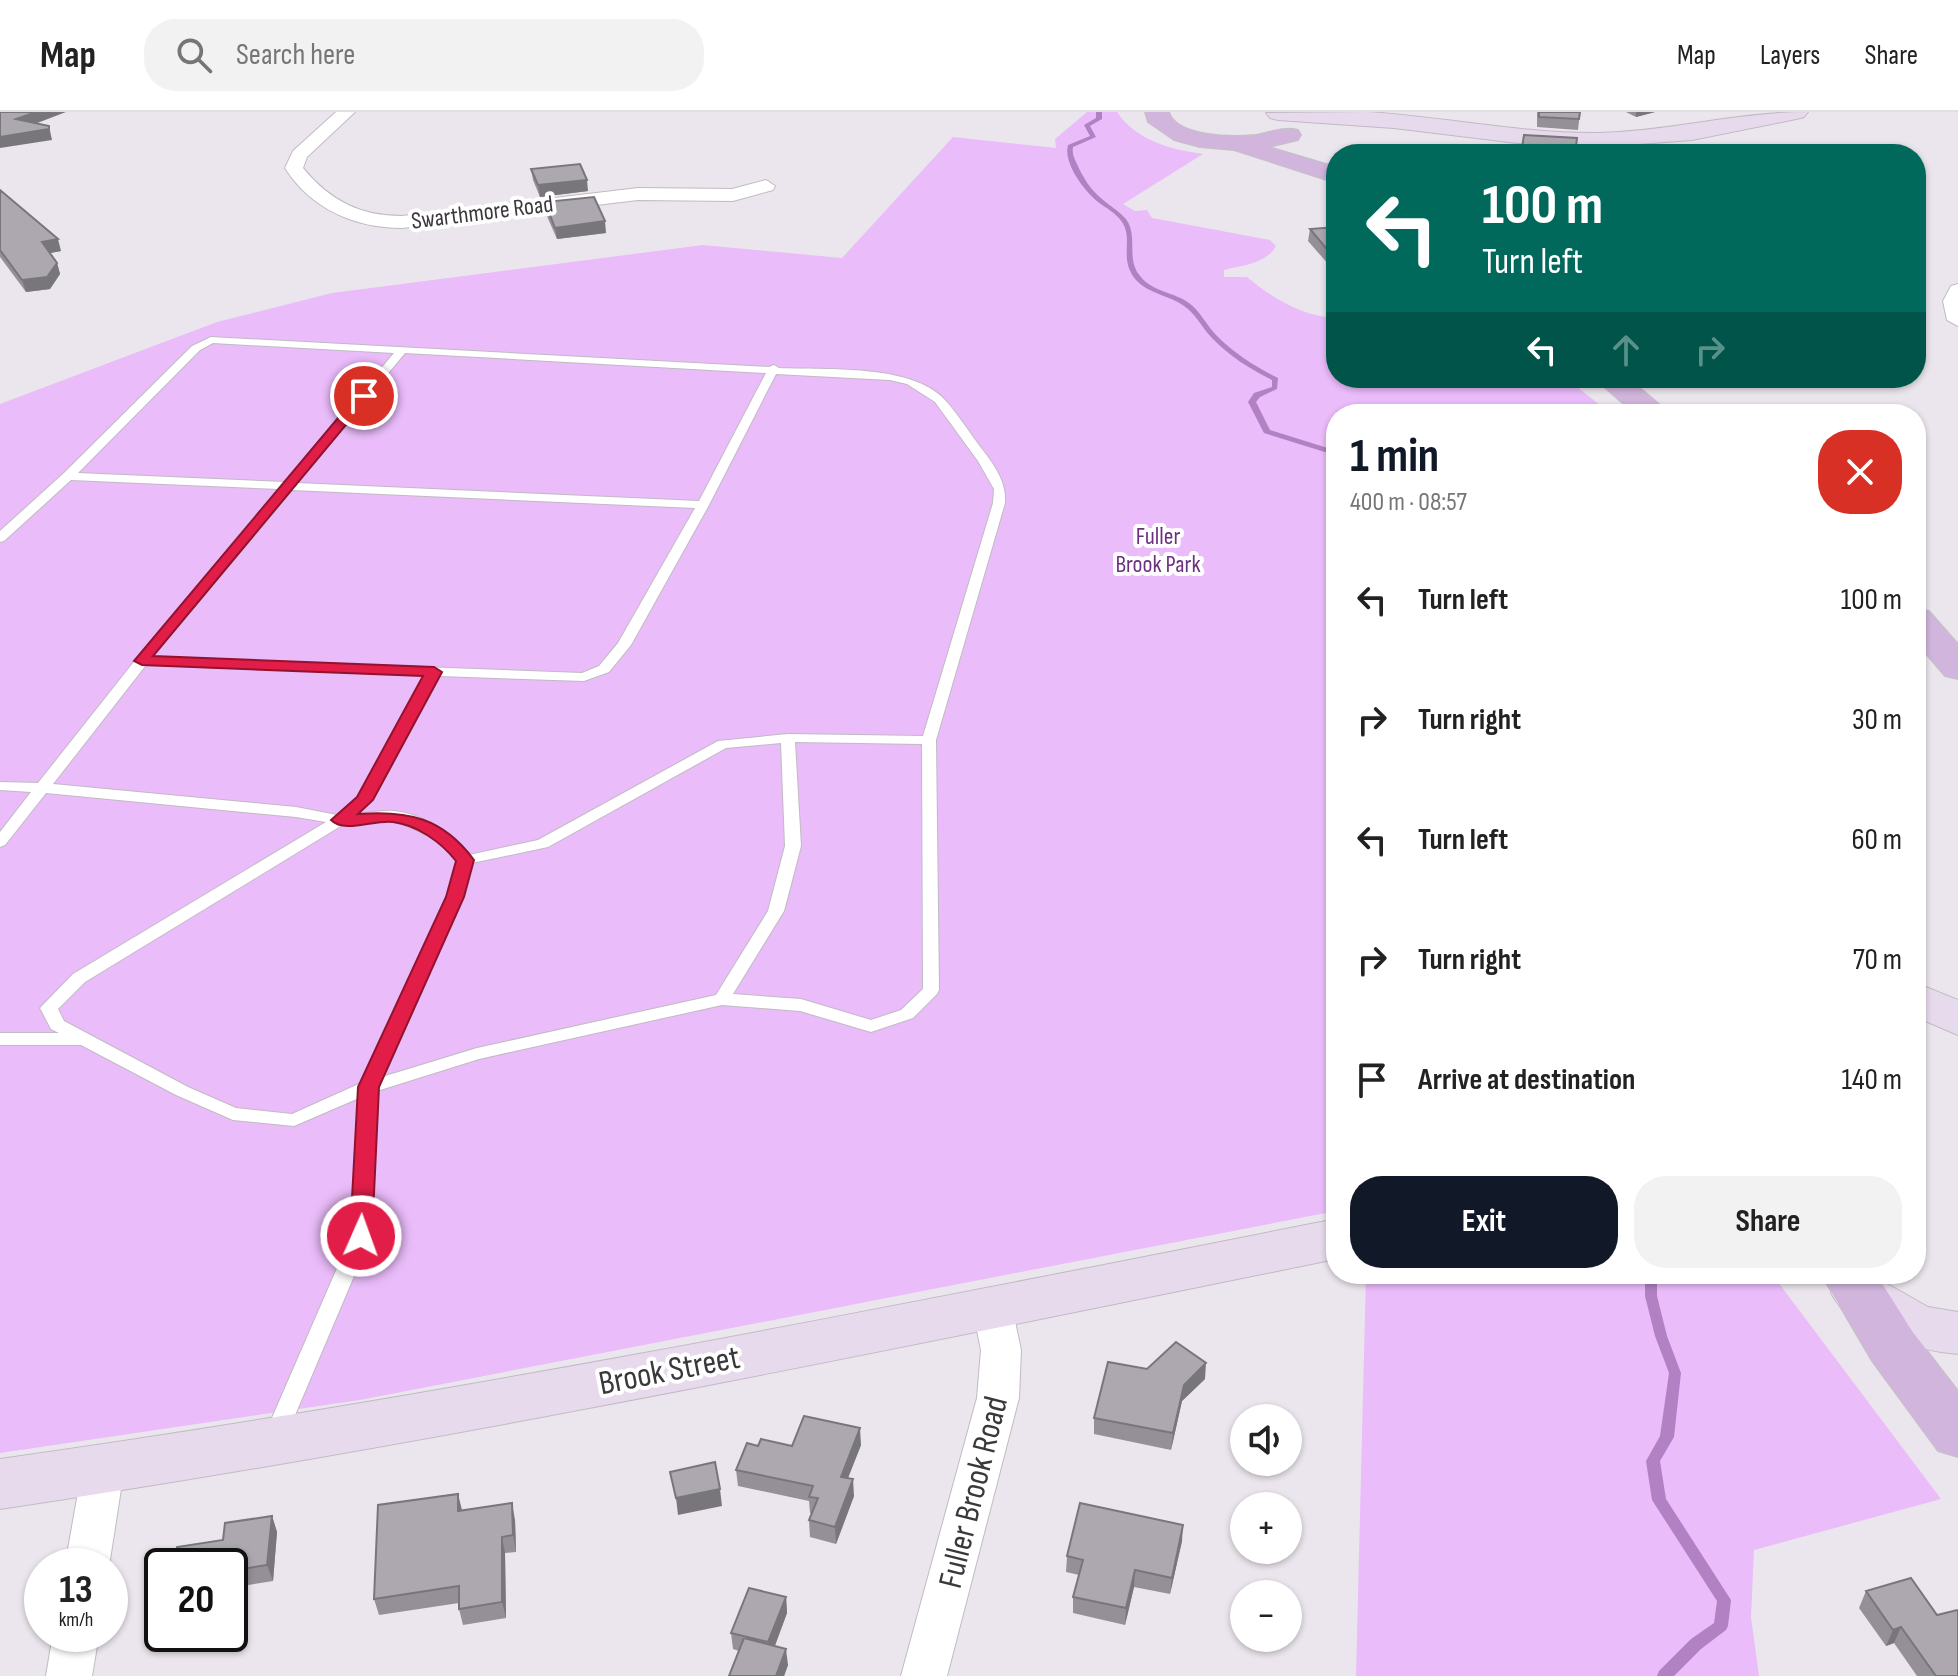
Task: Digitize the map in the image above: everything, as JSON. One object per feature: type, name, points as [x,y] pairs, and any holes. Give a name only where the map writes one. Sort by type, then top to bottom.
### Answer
[{"type":"main road","points":[[1157,112],[1156,117],[1162,125],[1175,131],[1326,172]]},
{"type":"main road","points":[[1215,142],[1257,142],[1284,123],[1334,125],[1394,121],[1517,136],[1625,140],[1703,132],[1796,112]]},
{"type":"main road","points":[[1284,123],[1307,153],[1326,162]]},
{"type":"main road","points":[[1621,388],[1641,404]]},
{"type":"main road","points":[[1926,631],[1958,668]]},
{"type":"main road","points":[[1926,1003],[1958,1019]]},
{"type":"main road","name":"Brook Street","points":[[0,1484],[272,1443],[1326,1241]]},
{"type":"main road","points":[[1854,1284],[1896,1318],[1915,1326],[1958,1333]]},
{"type":"main road","points":[[1854,1284],[1892,1346],[1958,1434]]},
{"type":"street","name":"Swarthmore Road","points":[[346,112],[299,155],[294,168],[303,180],[364,220],[402,222],[638,194],[733,195],[766,186]]},
{"type":"street","points":[[1958,290],[1954,298],[1954,312],[1958,320]]},
{"type":"street","name":"Fuller Brook Road","points":[[924,1676],[998,1398],[1001,1350],[992,1307]]},
{"type":"street","points":[[90,1548],[103,1470]]},
{"type":"street","points":[[69,1676],[73,1652]]},
{"type":"lane","points":[[0,538],[68,476],[196,348],[211,340],[774,368],[890,377],[911,382],[939,400],[984,460],[1000,489],[999,503],[929,740],[931,990],[907,1014],[871,1026],[801,1005],[722,999],[477,1054],[368,1087],[294,1120],[233,1114],[182,1091],[57,1025],[49,1008],[79,978],[340,820],[364,800],[434,672]]},
{"type":"lane","points":[[0,842],[142,661],[402,350]]},
{"type":"lane","points":[[142,661],[584,677],[604,669],[624,645],[703,505],[774,368]]},
{"type":"lane","points":[[68,476],[703,505]]},
{"type":"lane","points":[[465,860],[543,844],[723,744],[788,738],[929,740]]},
{"type":"lane","points":[[722,999],[776,911],[793,846],[788,738]]},
{"type":"lane","points":[[0,786],[296,812],[340,820],[394,816],[431,829],[451,843],[465,860]]},
{"type":"lane","points":[[272,1443],[361,1236],[368,1087],[455,897],[465,860]]},
{"type":"lane","points":[[0,1039],[88,1039]]},
{"type":"green space","name":"Fuller Brook Park","points":[[1087,112],[1117,112],[1144,137],[1203,154],[1123,204],[1135,211],[1147,210],[1152,218],[1270,240],[1276,246],[1266,257],[1224,270],[1224,277],[1247,277],[1288,305],[1326,317],[1326,388],[1578,388],[1598,404],[1326,404],[1326,1213],[360,1400],[0,1453],[0,404],[217,322],[332,293],[703,245],[842,258],[953,137],[1056,148],[1055,139]]},
{"type":"green space","points":[[1366,1284],[1780,1284],[1941,1499],[1754,1550],[1751,1617],[1759,1676],[1356,1676]]},
{"type":"building","points":[[0,112],[36,112],[16,119],[49,126],[49,129],[0,137]]},
{"type":"building","points":[[1539,112],[1580,112],[1579,119],[1539,117]]},
{"type":"building","points":[[1524,135],[1577,138],[1576,144],[1523,144]]},
{"type":"building","points":[[580,164],[587,180],[538,185],[531,169]]},
{"type":"building","points":[[0,190],[58,239],[42,242],[57,263],[47,277],[22,280],[0,250]]},
{"type":"building","points":[[594,197],[605,221],[555,228],[545,202]]},
{"type":"building","points":[[1326,228],[1326,248],[1310,229]]},
{"type":"building","points":[[1176,1342],[1206,1363],[1184,1385],[1173,1433],[1094,1418],[1108,1362],[1147,1369]]},
{"type":"building","points":[[804,1416],[860,1428],[841,1477],[853,1479],[835,1527],[809,1520],[818,1498],[809,1497],[813,1486],[736,1470],[747,1443],[758,1446],[761,1439],[792,1446]]},
{"type":"building","points":[[715,1462],[720,1489],[676,1498],[670,1472]]},
{"type":"building","points":[[458,1494],[458,1511],[512,1503],[513,1535],[502,1537],[502,1602],[459,1609],[459,1586],[374,1599],[378,1505]]},
{"type":"building","points":[[1080,1503],[1183,1525],[1172,1578],[1135,1570],[1126,1608],[1073,1597],[1083,1560],[1067,1556]]},
{"type":"building","points":[[272,1516],[267,1565],[248,1568],[248,1548],[177,1548],[223,1540],[225,1523]]},
{"type":"building","points":[[1911,1578],[1937,1615],[1958,1611],[1958,1676],[1936,1676],[1901,1627],[1893,1630],[1866,1591]]},
{"type":"building","points":[[749,1588],[786,1597],[768,1642],[731,1633]]},
{"type":"building","points":[[744,1638],[786,1649],[776,1676],[729,1676]]},
{"type":"waterway","points":[[1099,112],[1099,119],[1087,125],[1093,137],[1070,146],[1069,153],[1086,186],[1126,224],[1129,262],[1136,276],[1147,286],[1187,305],[1230,352],[1276,379],[1275,388],[1257,395],[1252,402],[1267,431],[1326,450]]},
{"type":"waterway","points":[[1651,1284],[1661,1336],[1675,1373],[1667,1437],[1653,1461],[1659,1500],[1724,1600],[1721,1626],[1696,1644],[1664,1676]]},
{"type":"route","points":[[361,1236],[368,1087],[455,897],[465,860],[451,843],[431,829],[394,816],[340,820],[364,800],[434,672],[142,661],[364,396]]}]
